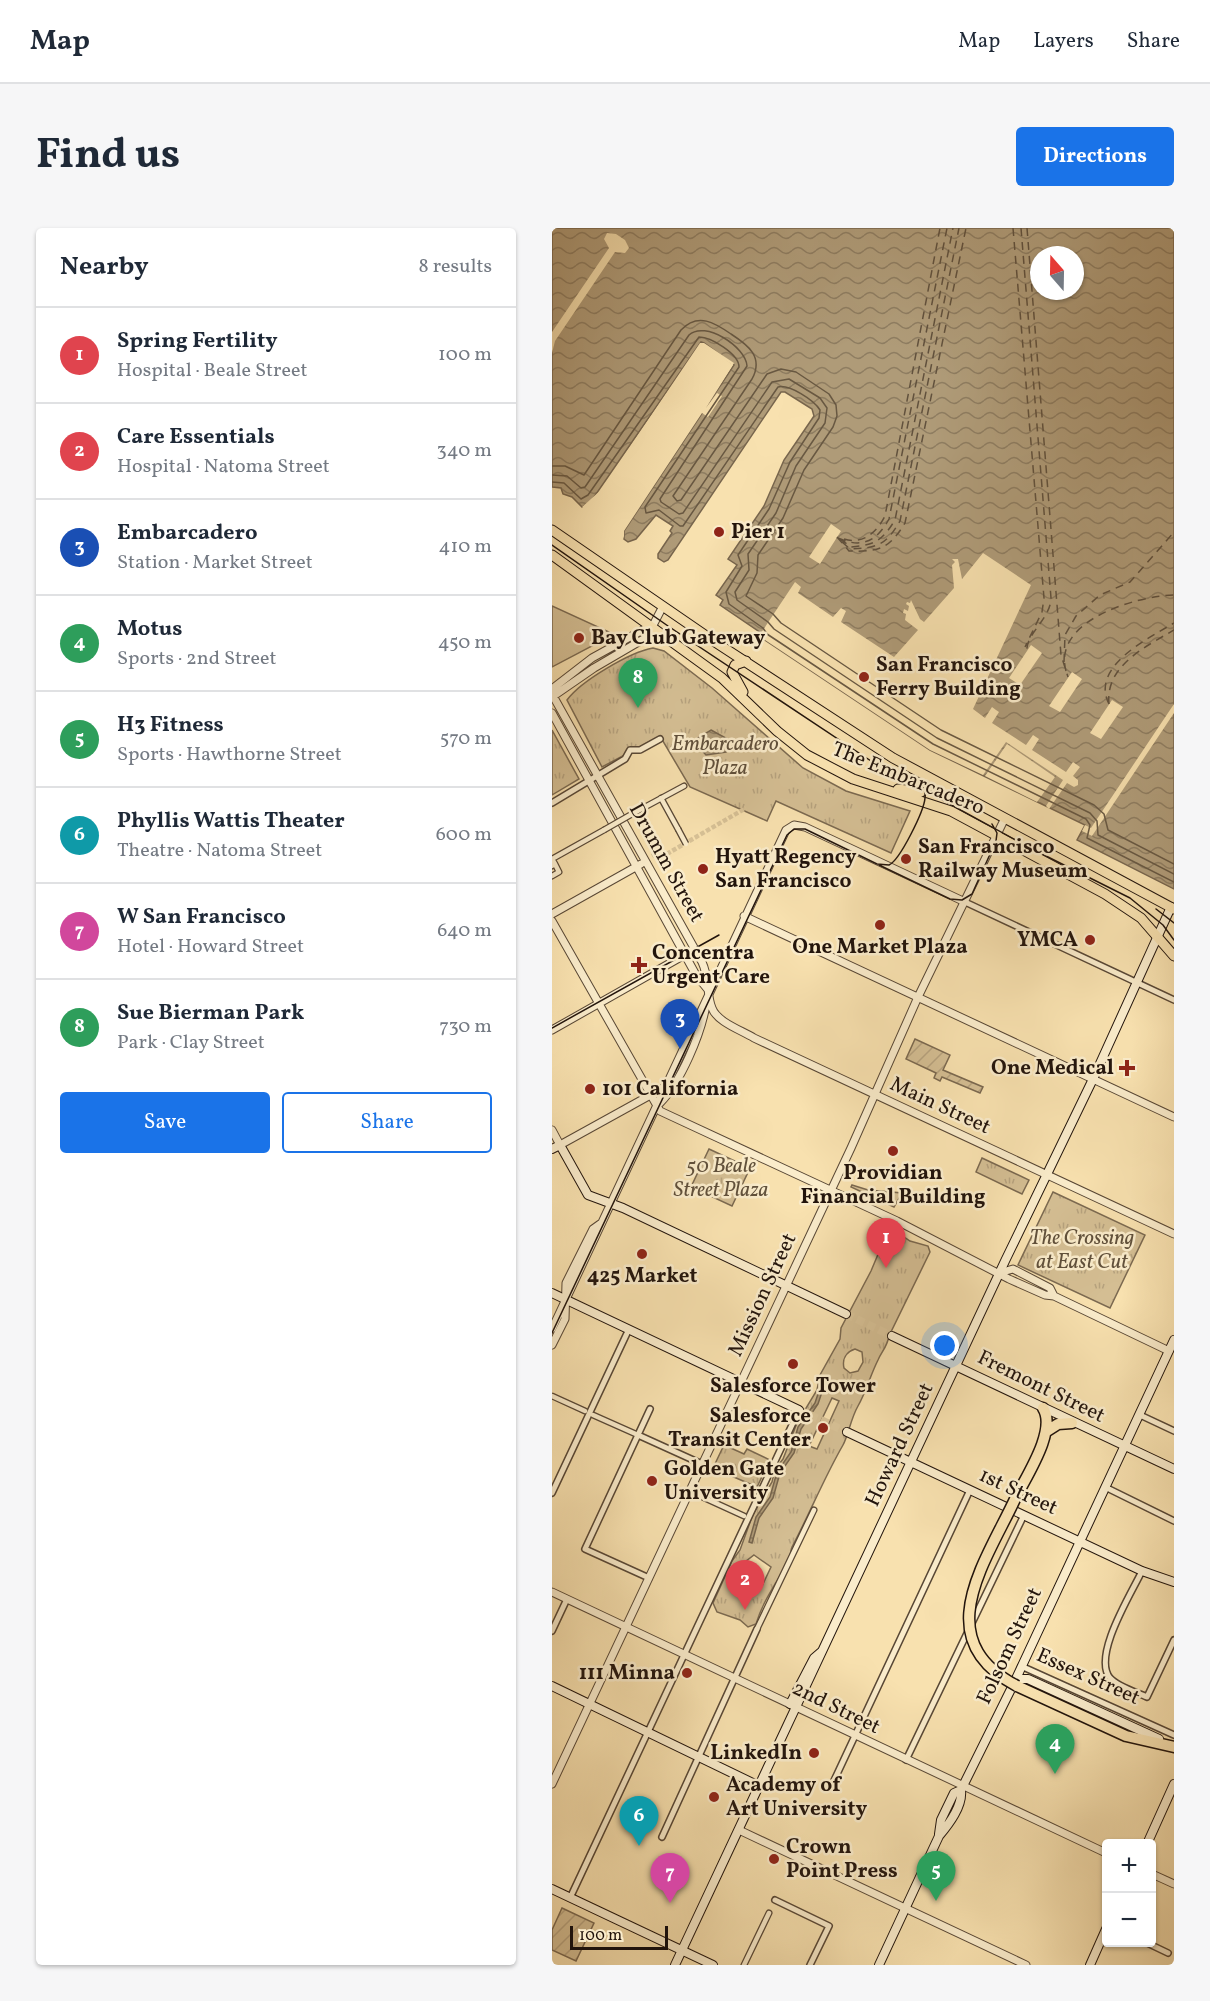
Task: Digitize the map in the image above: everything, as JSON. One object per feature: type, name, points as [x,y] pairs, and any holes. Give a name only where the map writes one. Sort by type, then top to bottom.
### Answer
[{"type":"highway","points":[[1043,1408],[1048,1418],[1047,1431],[969,1600],[969,1625],[978,1652],[992,1670],[1017,1686],[1126,1736],[1174,1746]]},
{"type":"highway","points":[[1047,1431],[1061,1423],[1072,1423]]},
{"type":"main road","name":"The Embarcadero","points":[[552,530],[746,661],[931,780],[1172,908]]},
{"type":"main road","name":"The Embarcadero","points":[[552,555],[722,678],[777,731],[807,755],[847,776],[951,811],[1113,898],[1141,918],[1174,956]]},
{"type":"main road","points":[[746,661],[735,665],[732,672],[754,707]]},
{"type":"main road","points":[[910,790],[917,789],[922,783],[918,772]]},
{"type":"main road","points":[[881,788],[924,791],[931,780]]},
{"type":"main road","name":"Howard Street","points":[[675,1965],[794,1706],[824,1649],[1172,908]]},
{"type":"main road","points":[[552,1149],[560,1145],[588,1195],[655,1223],[846,1314]]},
{"type":"main road","points":[[552,1293],[799,1410]]},
{"type":"main road","name":"Fremont Street","points":[[892,1336],[1072,1423],[1174,1469]]},
{"type":"main road","name":"Folsom Street","points":[[879,1965],[939,1836],[954,1815],[962,1797],[962,1788],[1014,1683],[1124,1447],[1172,1352],[1174,1340]]},
{"type":"main road","name":"1st Street","points":[[847,1432],[1173,1585]]},
{"type":"main road","name":"Essex Street","points":[[1014,1683],[1020,1678],[1028,1678],[1174,1746]]},
{"type":"main road","points":[[552,1686],[759,1786]]},
{"type":"main road","points":[[1149,1839],[1174,1784]]},
{"type":"main road","points":[[552,1889],[713,1965]]},
{"type":"main road","points":[[1090,1965],[1102,1940]]},
{"type":"street","points":[[553,696],[647,637],[650,627],[663,606]]},
{"type":"street","points":[[552,688],[608,649],[650,627]]},
{"type":"street","points":[[608,649],[611,658]]},
{"type":"street","name":"Drumm Street","points":[[553,696],[695,949],[709,979],[709,991]]},
{"type":"street","name":"Drumm Street","points":[[552,713],[700,982],[709,991]]},
{"type":"street","points":[[552,803],[625,759],[630,750],[640,750],[660,739]]},
{"type":"street","points":[[552,876],[559,872],[553,865],[552,859],[684,786]]},
{"type":"street","points":[[661,798],[686,844]]},
{"type":"street","name":"Mission Street","points":[[552,1784],[876,1094],[918,997],[1004,820]]},
{"type":"street","points":[[552,1345],[565,1319],[566,1283],[593,1229],[602,1223],[744,916],[782,836],[789,827],[805,827],[1174,1000]]},
{"type":"street","points":[[552,914],[646,862]]},
{"type":"street","points":[[744,916],[1174,1117]]},
{"type":"street","points":[[552,921],[656,1107],[667,1115],[831,1190],[999,1274],[1054,1296],[1172,1352]]},
{"type":"street","points":[[552,1030],[695,949]]},
{"type":"street","points":[[656,1107],[668,1094],[698,1035],[709,991]]},
{"type":"street","name":"Main Street","points":[[709,991],[712,1010],[719,1017],[754,1038],[1174,1234]]},
{"type":"street","points":[[552,1130],[560,1145],[665,1087]]},
{"type":"street","points":[[552,1329],[566,1299]]},
{"type":"street","points":[[552,1493],[629,1329]]},
{"type":"street","points":[[552,1396],[585,1411]]},
{"type":"street","points":[[649,1578],[585,1549],[650,1409]]},
{"type":"street","points":[[570,1898],[799,1410]]},
{"type":"street","points":[[593,1415],[702,1464]]},
{"type":"street","points":[[1140,1415],[1174,1431]]},
{"type":"street","points":[[1105,1487],[1174,1521]]},
{"type":"street","points":[[831,1787],[970,1490]]},
{"type":"street","points":[[698,1496],[744,1516]]},
{"type":"street","points":[[662,1837],[814,1510]]},
{"type":"street","points":[[906,1760],[950,1673],[1024,1515]]},
{"type":"street","points":[[1142,1571],[1105,1651],[1104,1660],[1111,1679],[1148,1697],[1174,1640]]},
{"type":"street","name":"2nd Street","points":[[552,1592],[962,1788],[1102,1851]]},
{"type":"street","points":[[552,1631],[567,1599]]},
{"type":"street","name":"Essex Street","points":[[1021,1666],[1174,1735]]},
{"type":"street","points":[[739,1830],[1026,1965]]},
{"type":"street","points":[[1156,1876],[1174,1884]]},
{"type":"street","points":[[775,1900],[829,1926],[810,1965]]},
{"type":"street","points":[[744,1965],[769,1913]]},
{"type":"street","points":[[1155,1947],[1167,1953]]},
{"type":"green space","name":"Bay Club Gateway","points":[[552,606],[609,632],[611,636],[552,667]]},
{"type":"green space","name":"Embarcadero Plaza","points":[[653,648],[664,651],[712,688],[803,768],[846,791],[910,811],[891,853],[776,801],[767,821],[690,787],[660,736],[602,767],[567,700],[583,684],[607,668],[632,655]]},
{"type":"green space","points":[[552,730],[579,779],[552,795]]},
{"type":"green space","points":[[915,1039],[950,1055],[943,1070],[983,1087],[980,1093],[942,1077],[940,1081],[934,1078],[936,1073],[906,1059]]},
{"type":"green space","name":"50 Beale Street Plaza","points":[[709,1149],[750,1168],[732,1206],[691,1187]]},
{"type":"green space","points":[[982,1158],[1029,1180],[1022,1194],[976,1172]]},
{"type":"green space","points":[[852,1185],[868,1190],[902,1193],[894,1207],[851,1187]]},
{"type":"green space","name":"The Crossing at East Cut","points":[[1053,1192],[1145,1235],[1110,1308],[1018,1265]]},
{"type":"green space","name":"Salesforce Transit Center","points":[[894,1230],[910,1241],[928,1246],[930,1252],[875,1366],[853,1416],[845,1441],[792,1547],[789,1560],[756,1624],[748,1627],[740,1620],[717,1612],[713,1603],[732,1561],[740,1550],[753,1514],[772,1482],[775,1469],[783,1459],[797,1423],[817,1390],[820,1375],[840,1339],[841,1328],[871,1271],[887,1233]],"holes":[[[855,1349],[862,1352],[863,1362],[858,1371],[850,1373],[844,1368],[844,1359]],[[832,1398],[839,1401],[817,1449],[809,1446]],[[754,1555],[771,1567],[762,1586],[739,1575],[741,1565]]]},
{"type":"green space","points":[[724,1445],[744,1454],[747,1449],[770,1460],[757,1487],[713,1468]]},
{"type":"green space","points":[[562,1908],[594,1923],[576,1961],[552,1950],[552,1930]]},
{"type":"water","points":[[552,228],[1174,228],[1174,889],[1077,840],[1085,825],[930,750],[759,636],[761,633],[720,605],[723,600],[716,595],[737,565],[728,559],[764,506],[784,460],[814,416],[812,409],[785,392],[781,392],[668,560],[664,562],[658,558],[658,554],[672,533],[670,531],[673,526],[656,515],[636,539],[628,542],[624,539],[624,531],[734,365],[704,343],[701,342],[592,500],[582,507],[572,497],[563,494],[561,488],[552,487]]},
{"type":"water","points":[[711,730],[733,742],[726,752],[706,755],[693,741]]},
{"type":"water","points":[[822,1382],[825,1383],[818,1404],[801,1429],[794,1453],[780,1473],[773,1498],[759,1518],[752,1543],[749,1542],[756,1517],[770,1497],[777,1472],[791,1452],[798,1427],[815,1403]]},
{"type":"pier","points":[[607,233],[616,234],[625,240],[629,248],[625,253],[615,252],[555,341],[552,353],[552,332],[609,248],[604,239]]},
{"type":"pier","points":[[700,343],[704,343],[734,363],[706,408],[717,393],[722,396],[708,417],[702,413],[624,531],[624,539],[621,530],[635,506],[731,364],[702,345],[603,491],[585,509],[582,507],[601,490]]},
{"type":"pier","points":[[831,524],[841,531],[820,564],[809,557]]},
{"type":"pier","points":[[983,553],[1031,585],[973,709],[985,718],[992,707],[999,712],[992,723],[1026,745],[1033,735],[1039,739],[1032,750],[1066,772],[1073,762],[1080,767],[1073,776],[1078,780],[1078,785],[1074,787],[1067,783],[1049,809],[1046,806],[1063,780],[1006,742],[983,775],[930,750],[759,636],[795,582],[801,587],[798,593],[833,617],[841,608],[846,611],[841,622],[894,657],[918,630],[905,620],[906,614],[903,613],[904,609],[908,611],[907,602],[910,603],[911,600],[920,619],[924,622],[954,588],[952,565],[955,562],[952,559],[958,559],[962,579]]},
{"type":"pier","points":[[1031,645],[1042,653],[1020,685],[1009,678]]},
{"type":"pier","points":[[1072,672],[1082,679],[1060,712],[1049,706]]},
{"type":"pier","points":[[1112,700],[1123,707],[1101,739],[1090,733]]},
{"type":"pier","points":[[1174,704],[1174,713],[1092,836],[1082,831],[1085,825],[1091,828]]},
{"type":"pier","points":[[1007,744],[1055,777],[1037,802],[985,776]]},
{"type":"ferry route","points":[[844,539],[857,540],[869,536],[885,516],[940,228]]},
{"type":"ferry route","points":[[838,538],[854,543],[868,541],[879,533],[889,519],[947,228]]},
{"type":"ferry route","points":[[840,539],[851,547],[872,543],[882,537],[895,520],[953,228]]},
{"type":"ferry route","points":[[842,542],[850,549],[868,548],[880,544],[900,521],[959,228]]},
{"type":"ferry route","points":[[837,537],[849,551],[868,551],[888,544],[905,523],[966,228]]},
{"type":"ferry route","points":[[1013,228],[1044,598],[1042,612],[1025,647]]},
{"type":"ferry route","points":[[1021,228],[1051,598],[1047,612],[1027,645],[1027,651]]},
{"type":"ferry route","points":[[1027,228],[1061,655],[1068,677]]},
{"type":"ferry route","points":[[1064,662],[1065,635],[1076,616],[1100,595],[1130,582],[1174,532]]},
{"type":"ferry route","points":[[1066,671],[1065,653],[1072,638],[1084,625],[1120,606],[1158,596],[1174,595]]},
{"type":"ferry route","points":[[1109,704],[1105,691],[1107,678],[1114,666],[1137,646],[1174,623]]},
{"type":"ferry route","points":[[1109,704],[1109,691],[1120,668],[1151,643],[1174,630]]},
{"type":"tunnel","points":[[652,856],[662,850],[665,855],[746,808]]},
{"type":"tunnel","points":[[846,1314],[892,1336]]},
{"type":"tunnel","points":[[799,1410],[847,1432]]},
{"type":"tram line","points":[[552,545],[668,626],[871,761],[1034,850],[1130,898],[1163,925],[1174,940]]},
{"type":"tram line","points":[[552,1333],[787,835],[794,829],[805,829],[877,864],[889,865],[905,845],[924,804],[924,791],[917,781]]},
{"type":"tram line","points":[[879,865],[950,899],[962,900],[972,894],[996,841],[997,833],[992,824]]},
{"type":"tram line","points":[[1156,909],[1174,923]]},
{"type":"tram line","points":[[552,1028],[719,935]]},
{"type":"place","name":"Pier 1","points":[[719,532]]},
{"type":"place","name":"Bay Club Gateway","points":[[579,638]]},
{"type":"place","name":"San Francisco Ferry Building","points":[[864,677]]},
{"type":"place","name":"Sue Bierman Park","points":[[638,708]]},
{"type":"place","name":"San Francisco Railway Museum","points":[[906,859]]},
{"type":"place","name":"Hyatt Regency San Francisco","points":[[703,869]]},
{"type":"place","name":"One Market Plaza","points":[[880,925]]},
{"type":"place","name":"YMCA","points":[[1090,940]]},
{"type":"place","name":"Concentra Urgent Care","points":[[639,965]]},
{"type":"place","name":"Embarcadero","points":[[680,1049]]},
{"type":"place","name":"One Medical","points":[[1127,1068]]},
{"type":"place","name":"101 California","points":[[590,1089]]},
{"type":"place","name":"Providian Financial Building","points":[[893,1151]]},
{"type":"place","name":"425 Market","points":[[642,1254]]},
{"type":"place","name":"Spring Fertility","points":[[886,1268]]},
{"type":"place","name":"Salesforce Tower","points":[[793,1364]]},
{"type":"place","name":"Salesforce Transit Center","points":[[823,1428]]},
{"type":"place","name":"Golden Gate University","points":[[652,1481]]},
{"type":"place","name":"Care Essentials","points":[[745,1610]]},
{"type":"place","name":"111 Minna","points":[[687,1673]]},
{"type":"place","name":"LinkedIn","points":[[814,1753]]},
{"type":"place","name":"Motus","points":[[1055,1774]]},
{"type":"place","name":"Academy of Art University","points":[[714,1797]]},
{"type":"place","name":"Phyllis Wattis Theater","points":[[639,1846]]},
{"type":"place","name":"Crown Point Press","points":[[774,1859]]},
{"type":"place","name":"H3 Fitness","points":[[936,1901]]},
{"type":"place","name":"W San Francisco","points":[[670,1903]]}]
